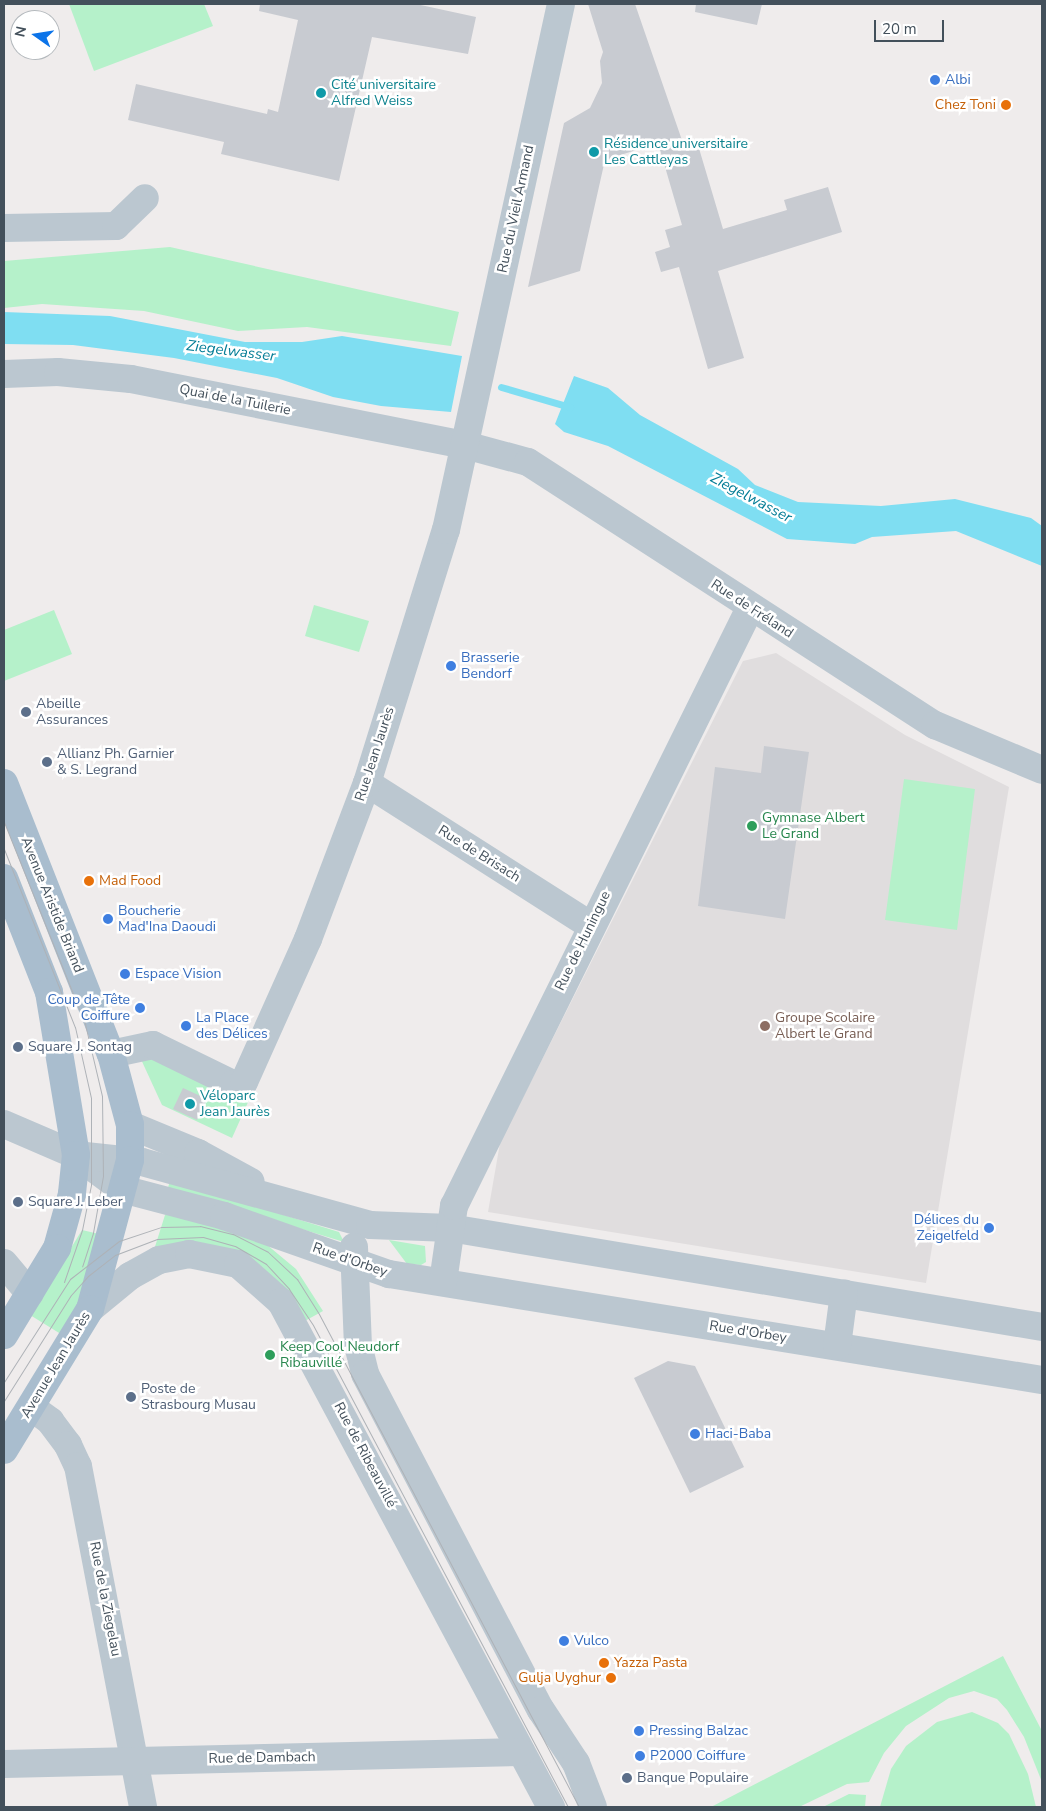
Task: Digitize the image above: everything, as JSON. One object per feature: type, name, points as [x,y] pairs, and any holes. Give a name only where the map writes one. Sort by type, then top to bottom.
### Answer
[{"type":"main road","name":"Avenue Aristide Briand","points":[[4,783],[111,1054],[130,1125],[130,1160]]},
{"type":"main road","points":[[4,878],[48,992],[76,1155],[65,1229],[30,1294],[4,1335]]},
{"type":"main road","name":"Avenue Jean Jaurès","points":[[4,1450],[90,1309],[130,1160]]},
{"type":"street","name":"Rue du Vieil Armand","points":[[471,415],[561,4]]},
{"type":"street","points":[[4,228],[116,226],[145,198]]},
{"type":"street","name":"Quai de la Tuilerie","points":[[4,374],[58,372],[131,379],[465,445]]},
{"type":"street","name":"Rue Jean Jaurès","points":[[111,1054],[153,1045],[233,1084],[244,1082],[308,939],[367,783],[446,530],[471,415]]},
{"type":"street","name":"Rue de Fréland","points":[[465,445],[528,462],[750,608],[934,725],[1042,770]]},
{"type":"street","name":"Rue de Huningue","points":[[443,1282],[454,1206],[590,925],[750,608]]},
{"type":"street","name":"Rue de Brisach","points":[[367,783],[590,925]]},
{"type":"street","points":[[4,1124],[76,1155],[130,1160],[269,1194],[349,1221],[450,1228],[1042,1327]]},
{"type":"street","points":[[130,1125],[232,1169],[269,1194]]},
{"type":"street","name":"Rue d'Orbey","points":[[76,1155],[122,1189],[224,1216],[390,1274],[1042,1380]]},
{"type":"street","points":[[349,1221],[358,1264],[360,1358],[365,1374],[541,1710],[576,1763],[593,1807]]},
{"type":"street","name":"Rue de Ribeauvillé","points":[[90,1309],[130,1276],[160,1260],[189,1254],[238,1264],[281,1302],[551,1807]]},
{"type":"street","points":[[4,1263],[30,1294]]},
{"type":"street","points":[[359,1328],[390,1274]]},
{"type":"street","points":[[837,1346],[844,1294]]},
{"type":"street","name":"Rue de la Ziegelau","points":[[31,1407],[50,1421],[68,1445],[78,1466],[143,1807]]},
{"type":"street","name":"Rue de Dambach","points":[[4,1764],[521,1752]]},
{"type":"shaded area","name":"Groupe Scolaire Albert le Grand","points":[[776,653],[905,735],[1009,787],[926,1283],[488,1212],[500,1143],[743,661]]},
{"type":"green space","points":[[69,4],[204,4],[213,26],[94,71]]},
{"type":"green space","points":[[170,247],[459,312],[451,346],[307,327],[238,331],[144,311],[42,304],[4,308],[4,261]]},
{"type":"green space","points":[[314,605],[369,621],[359,652],[305,636]]},
{"type":"green space","points":[[54,610],[72,654],[4,681],[4,630]]},
{"type":"green space","points":[[904,779],[975,789],[957,930],[885,920]]},
{"type":"green space","points":[[139,1055],[253,1091],[232,1138],[162,1105]]},
{"type":"green space","points":[[170,1180],[339,1232],[344,1242],[168,1188]]},
{"type":"green space","points":[[165,1215],[177,1215],[266,1244],[296,1269],[323,1311],[303,1322],[264,1273],[153,1253]]},
{"type":"green space","points":[[82,1230],[99,1234],[87,1286],[64,1336],[30,1315]]},
{"type":"green space","points":[[389,1240],[425,1246],[426,1262],[421,1265],[407,1264]]},
{"type":"green space","points":[[1003,1656],[1042,1731],[1042,1782],[1024,1737],[1007,1710],[997,1699],[974,1691],[949,1698],[906,1726],[884,1753],[869,1782],[847,1784],[799,1807],[711,1807]]},
{"type":"green space","points":[[972,1712],[998,1723],[1009,1734],[1028,1774],[1036,1807],[880,1807],[891,1769],[906,1746],[937,1722]]},
{"type":"green space","points":[[849,1794],[866,1795],[865,1807],[823,1807]]},
{"type":"water","points":[[4,312],[110,316],[245,342],[302,342],[342,336],[462,356],[451,412],[381,406],[333,397],[277,378],[174,358],[73,345],[4,344]]},
{"type":"water","points":[[574,376],[608,388],[640,415],[738,469],[755,485],[798,502],[881,506],[955,499],[1031,518],[1042,526],[1042,566],[956,531],[872,537],[855,544],[787,539],[608,446],[564,432],[555,424]]},
{"type":"building","name":"Cité universitaire Alfred Weiss","points":[[260,4],[416,4],[476,17],[468,54],[372,37],[339,181],[221,154],[224,142],[128,120],[136,84],[267,114],[268,109],[278,112],[298,20],[259,11]]},
{"type":"building","points":[[588,4],[635,4],[685,149],[698,145],[723,229],[787,210],[784,200],[828,187],[842,232],[718,271],[744,358],[708,369],[679,267],[661,272],[655,252],[670,247],[665,230],[682,225],[658,143],[605,160],[580,271],[528,287],[564,123],[590,108],[602,83],[600,61],[603,52]]},
{"type":"building","points":[[696,4],[762,4],[757,25],[695,12]]},
{"type":"building","name":"Gymnase Albert Le Grand","points":[[764,746],[809,752],[785,919],[698,906],[715,767],[761,773]]},
{"type":"building","name":"Véloparc Jean Jaurès","points":[[183,1088],[207,1099],[197,1120],[173,1109]]},
{"type":"building","name":"Haci-Baba","points":[[668,1361],[695,1366],[744,1467],[690,1493],[634,1378]]},
{"type":"waterway","name":"Ziegelwasser","points":[[501,387],[570,407]]},
{"type":"tram line","points":[[4,822],[85,1024],[102,1096],[103,1176],[93,1233],[82,1266]]},
{"type":"tram line","points":[[4,849],[75,1027],[91,1098],[91,1185],[82,1230],[64,1282]]},
{"type":"tram line","points":[[4,1382],[70,1279],[119,1241],[161,1227],[200,1226],[233,1234],[268,1252],[297,1279],[319,1314],[579,1807]]},
{"type":"tram line","points":[[4,1401],[71,1295],[88,1276],[115,1255],[157,1239],[203,1237],[235,1246],[266,1264],[289,1289],[313,1325],[568,1807]]},
{"type":"place","name":"Albi","points":[[935,80]]},
{"type":"place","name":"Cité universitaire Alfred Weiss","points":[[321,93]]},
{"type":"place","name":"Chez Toni","points":[[1006,105]]},
{"type":"place","name":"Résidence universitaire Les Cattleyas","points":[[594,152]]},
{"type":"place","name":"Brasserie Bendorf","points":[[451,666]]},
{"type":"place","name":"Abeille Assurances","points":[[26,712]]},
{"type":"place","name":"Allianz Ph. Garnier & S. Legrand","points":[[47,762]]},
{"type":"place","name":"Gymnase Albert Le Grand","points":[[752,826]]},
{"type":"place","name":"Mad Food","points":[[89,881]]},
{"type":"place","name":"Boucherie Mad'Ina Daoudi","points":[[108,919]]},
{"type":"place","name":"Espace Vision","points":[[125,974]]},
{"type":"place","name":"Coup de Tête Coiffure","points":[[140,1008]]},
{"type":"place","name":"La Place des Délices","points":[[186,1026]]},
{"type":"place","name":"Groupe Scolaire Albert le Grand","points":[[765,1026]]},
{"type":"place","name":"Square J. Sontag","points":[[18,1047]]},
{"type":"place","name":"Véloparc Jean Jaurès","points":[[190,1104]]},
{"type":"place","name":"Square J. Leber","points":[[18,1202]]},
{"type":"place","name":"Délices du Zeigelfeld","points":[[989,1228]]},
{"type":"place","name":"Keep Cool Neudorf Ribauvillé","points":[[270,1355]]},
{"type":"place","name":"Poste de Strasbourg Musau","points":[[131,1397]]},
{"type":"place","name":"Haci-Baba","points":[[695,1434]]},
{"type":"place","name":"Vulco","points":[[564,1641]]},
{"type":"place","name":"Yazza Pasta","points":[[604,1663]]},
{"type":"place","name":"Gulja Uyghur","points":[[611,1678]]},
{"type":"place","name":"Pressing Balzac","points":[[639,1731]]},
{"type":"place","name":"P2000 Coiffure","points":[[640,1756]]},
{"type":"place","name":"Banque Populaire","points":[[627,1778]]}]
